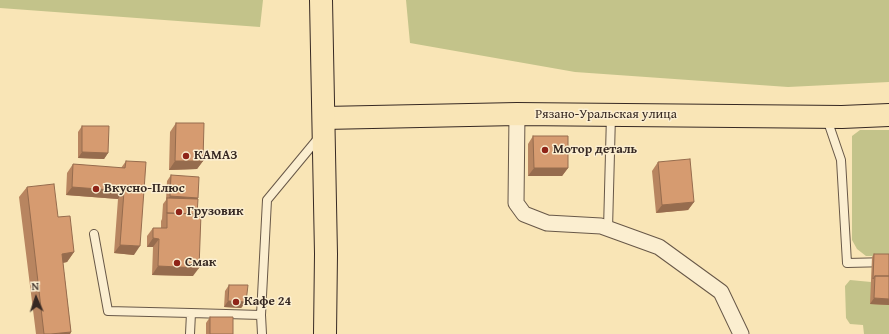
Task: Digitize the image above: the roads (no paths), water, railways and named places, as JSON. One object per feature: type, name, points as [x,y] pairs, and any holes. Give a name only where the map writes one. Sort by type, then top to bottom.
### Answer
[{"type":"main road","points":[[321,0],[326,254],[325,334]]},
{"type":"main road","name":"Рязано-Уральская улица","points":[[324,124],[517,114],[889,115]]},
{"type":"street","points":[[517,114],[516,203],[524,214],[547,223],[601,226],[659,247],[721,292],[741,334]]},
{"type":"lane","points":[[608,228],[611,115]]},
{"type":"lane","points":[[826,116],[841,160],[847,263],[889,262]]},
{"type":"lane","points":[[262,334],[261,315],[267,200],[324,124]]},
{"type":"lane","points":[[94,234],[108,311],[261,315]]},
{"type":"lane","points":[[190,334],[191,313]]},
{"type":"place","name":"Мотор деталь","points":[[545,150]]},
{"type":"place","name":"КАМАЗ","points":[[186,156]]},
{"type":"place","name":"Вкусно-Плюс","points":[[96,189]]},
{"type":"place","name":"Грузовик","points":[[179,212]]},
{"type":"place","name":"Смак","points":[[177,263]]},
{"type":"place","name":"Кафе 24","points":[[236,302]]}]
